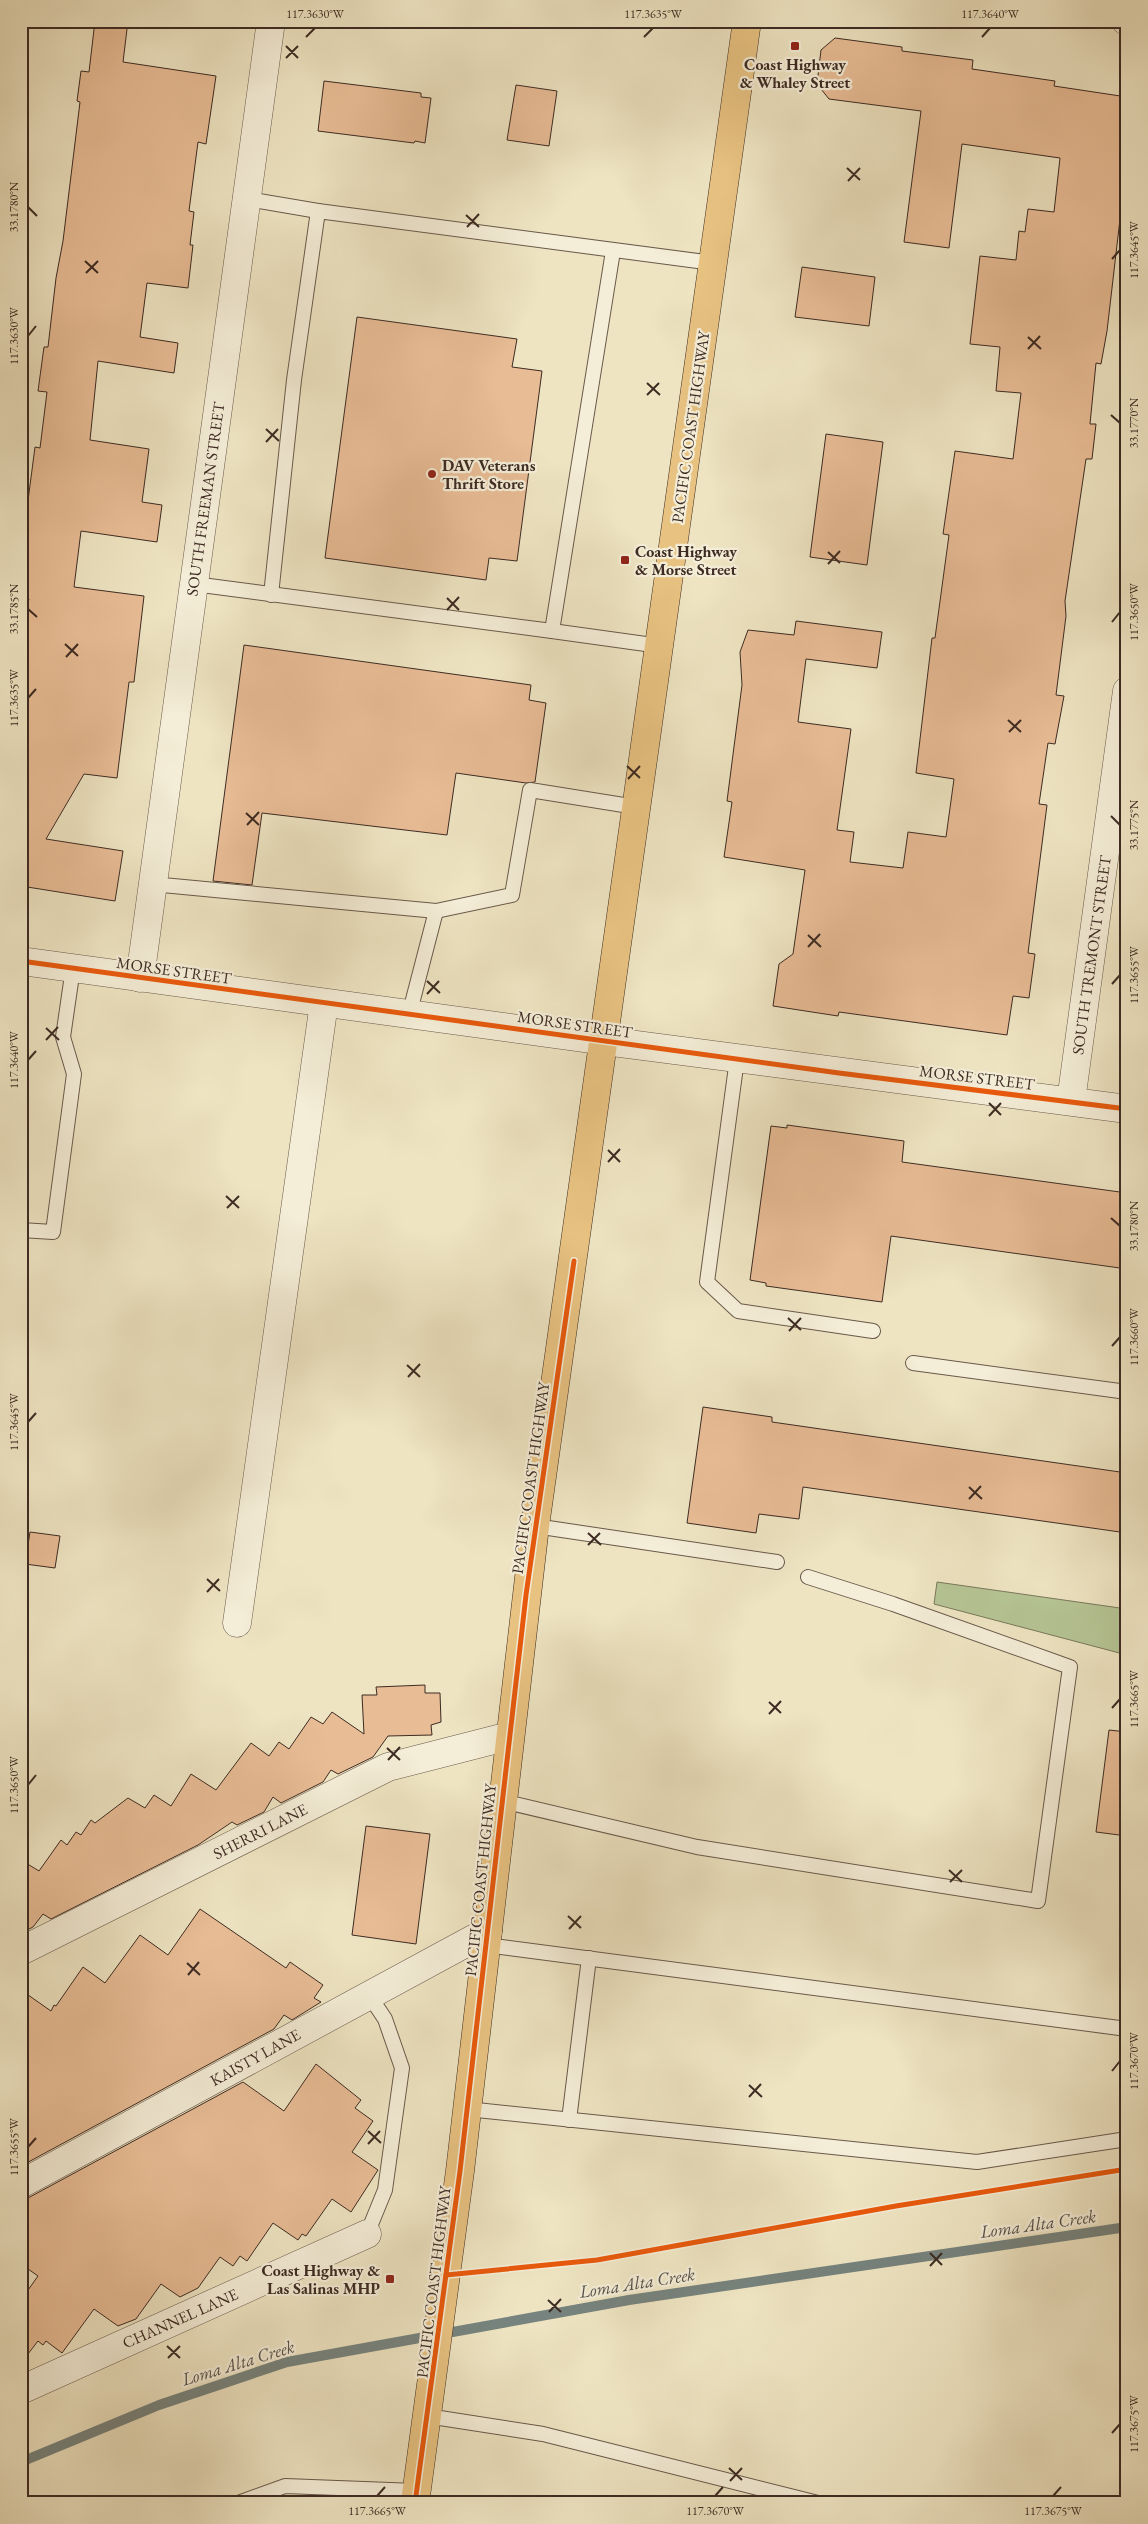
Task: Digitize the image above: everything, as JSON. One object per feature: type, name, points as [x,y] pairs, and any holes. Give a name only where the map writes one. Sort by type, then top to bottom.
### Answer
[{"type":"main road","name":"PACIFIC COAST HIGHWAY","points":[[416,2497],[467,2109],[535,1526],[605,1041],[636,807],[747,21]]},
{"type":"street","name":"SOUTH FREEMAN STREET","points":[[140,978],[271,21]]},
{"type":"street","name":"SOUTH TREMONT STREET","points":[[1071,1101],[1127,691]]},
{"type":"street","name":"MORSE STREET","points":[[21,961],[737,1059],[1127,1109]]},
{"type":"street","points":[[237,1623],[324,1003]]},
{"type":"street","name":"SHERRI LANE","points":[[21,1951],[388,1767],[509,1736]]},
{"type":"street","name":"KAISTY LANE","points":[[21,2184],[369,1995],[487,1938]]},
{"type":"street","name":"CHANNEL LANE","points":[[21,2390],[367,2234]]},
{"type":"lane","points":[[246,198],[318,211],[713,263]]},
{"type":"lane","points":[[271,595],[294,380],[318,211]]},
{"type":"lane","points":[[552,631],[613,251]]},
{"type":"lane","points":[[194,584],[660,646]]},
{"type":"lane","points":[[152,884],[436,911],[512,894],[530,790],[636,807]]},
{"type":"lane","points":[[409,1014],[436,911]]},
{"type":"lane","points":[[21,1230],[53,1232],[74,1074],[63,1037],[73,968]]},
{"type":"lane","points":[[737,1059],[707,1282],[738,1311],[873,1331]]},
{"type":"lane","points":[[913,1364],[1127,1392]]},
{"type":"lane","points":[[535,1526],[777,1562]]},
{"type":"lane","points":[[502,1801],[697,1847],[1038,1901],[1070,1667],[894,1604],[808,1577]]},
{"type":"lane","points":[[487,1938],[589,1958],[1127,2029]]},
{"type":"lane","points":[[569,2120],[589,1958]]},
{"type":"lane","points":[[367,2234],[385,2190],[402,2068],[385,2019],[369,1995]]},
{"type":"lane","points":[[467,2109],[977,2162],[1127,2140]]},
{"type":"lane","points":[[428,2409],[543,2434],[818,2503]]},
{"type":"lane","points":[[238,2503],[285,2486],[416,2497]]},
{"type":"green space","points":[[937,1582],[1127,1609],[1127,1655],[934,1604]]},
{"type":"building","points":[[95,21],[128,21],[123,62],[216,76],[206,144],[198,142],[189,211],[194,212],[190,245],[193,245],[188,288],[147,283],[140,337],[178,343],[174,373],[98,361],[90,440],[149,449],[142,502],[162,505],[157,542],[81,531],[74,587],[144,596],[134,682],[129,682],[117,778],[84,774],[46,839],[123,851],[115,901],[21,886],[21,631],[29,599],[21,598],[21,554],[35,447],[40,448],[47,392],[38,391],[44,347],[48,347],[56,278],[63,241],[80,102],[77,101],[81,71],[89,72]]},
{"type":"building","points":[[835,38],[902,47],[902,51],[973,60],[972,69],[1055,81],[1054,86],[1127,97],[1127,203],[1122,202],[1107,331],[1101,364],[1096,363],[1090,424],[1096,424],[1092,459],[1086,459],[1065,601],[1066,616],[1056,695],[1064,696],[1055,744],[1048,743],[1039,804],[1047,805],[1028,953],[1035,954],[1029,998],[1013,996],[1007,1035],[839,1012],[838,1016],[773,1006],[779,964],[793,954],[805,870],[724,857],[732,802],[727,801],[742,685],[740,652],[748,630],[794,635],[796,621],[882,632],[877,668],[806,659],[798,722],[851,729],[837,830],[854,832],[850,862],[903,868],[908,832],[946,837],[954,779],[916,773],[932,638],[935,638],[949,535],[943,534],[955,451],[1013,459],[1021,393],[996,391],[1000,347],[970,344],[980,256],[1016,260],[1019,231],[1025,232],[1028,209],[1054,212],[1060,158],[962,144],[949,248],[904,242],[921,111],[829,99],[817,84],[821,50]]},
{"type":"building","points":[[324,81],[421,93],[421,97],[431,98],[425,143],[318,131]]},
{"type":"building","points":[[516,85],[557,91],[549,146],[507,140]]},
{"type":"building","points":[[802,267],[875,277],[869,326],[795,317]]},
{"type":"building","name":"DAV Veterans Thrift Store","points":[[357,317],[517,339],[512,367],[542,371],[517,561],[489,558],[486,580],[325,558]]},
{"type":"building","points":[[826,434],[883,442],[867,565],[810,557]]},
{"type":"building","points":[[244,645],[531,685],[529,700],[546,703],[535,782],[526,783],[456,773],[447,835],[262,813],[252,885],[213,881]]},
{"type":"building","points":[[787,1125],[904,1141],[902,1162],[1127,1193],[1127,1269],[891,1236],[882,1302],[766,1286],[766,1283],[750,1280],[771,1126],[787,1128]]},
{"type":"building","points":[[703,1407],[772,1417],[772,1422],[1127,1473],[1127,1533],[803,1487],[799,1519],[759,1514],[756,1533],[687,1523]]},
{"type":"building","points":[[30,1532],[60,1536],[55,1568],[25,1564]]},
{"type":"building","points":[[425,1685],[425,1693],[440,1693],[441,1722],[431,1725],[432,1735],[388,1736],[373,1757],[338,1774],[331,1770],[323,1782],[281,1803],[273,1797],[264,1812],[237,1825],[232,1822],[198,1845],[51,1919],[43,1914],[33,1927],[21,1933],[21,1860],[39,1871],[61,1840],[67,1845],[76,1832],[81,1835],[91,1820],[95,1823],[128,1798],[145,1808],[154,1795],[171,1806],[191,1774],[216,1790],[251,1743],[269,1756],[279,1742],[289,1749],[311,1717],[323,1724],[332,1712],[364,1734],[362,1695],[377,1695],[376,1687]]},
{"type":"building","points":[[1109,1730],[1127,1732],[1127,1836],[1096,1832]]},
{"type":"building","points":[[366,1826],[430,1834],[416,1944],[352,1935]]},
{"type":"building","points":[[200,1909],[286,1968],[290,1962],[323,1985],[314,1998],[321,2002],[292,2020],[284,2015],[274,2029],[21,2166],[21,1990],[51,2011],[83,1967],[105,1983],[140,1935],[168,1955]]},
{"type":"building","points":[[316,2064],[361,2100],[355,2108],[373,2121],[352,2152],[378,2170],[351,2212],[332,2199],[306,2236],[302,2234],[298,2240],[273,2223],[247,2261],[240,2256],[233,2266],[220,2257],[198,2288],[180,2297],[161,2284],[136,2319],[118,2326],[94,2309],[62,2353],[46,2341],[43,2345],[38,2341],[21,2363],[21,2300],[38,2276],[21,2264],[21,2200],[28,2198],[243,2082],[284,2111]]},
{"type":"waterway","name":"Loma Alta Creek","points":[[21,2462],[159,2405],[287,2362],[629,2300],[1127,2227]]},
{"type":"cycle path","points":[[21,961],[839,1073],[1127,1109]]},
{"type":"cycle path","points":[[415,2503],[460,2171],[526,1595],[574,1261]]},
{"type":"cycle path","points":[[446,2275],[597,2260],[896,2206],[1127,2169]]},
{"type":"place","name":"Coast Highway & Whaley Street","points":[[795,46]]},
{"type":"place","name":"DAV Veterans Thrift Store","points":[[432,474]]},
{"type":"place","name":"Coast Highway & Morse Street","points":[[625,560]]},
{"type":"place","name":"Coast Highway & Las Salinas MHP","points":[[390,2279]]}]
